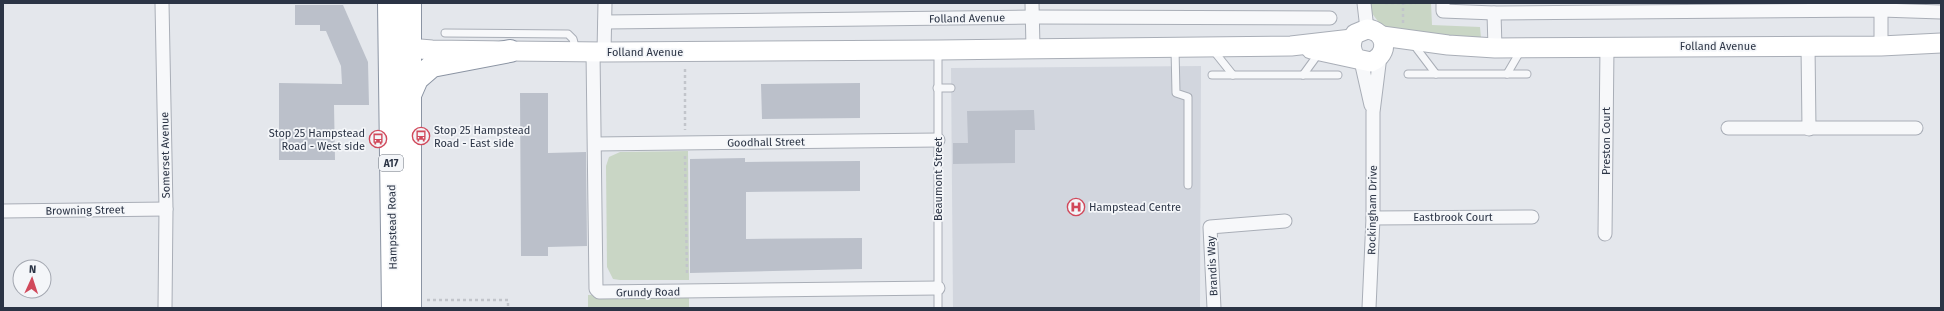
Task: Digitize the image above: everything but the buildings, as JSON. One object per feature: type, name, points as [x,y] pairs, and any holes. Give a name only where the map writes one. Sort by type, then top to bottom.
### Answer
[{"type":"highway","name":"Hampstead Road","points":[[389,3],[410,96],[404,305]]},
{"type":"highway","name":"Hampstead Road","points":[[404,305],[400,47],[410,3]]},
{"type":"highway","points":[[410,96],[417,79],[432,66],[501,45]]},
{"type":"street","name":"Somerset Avenue","points":[[162,3],[166,209],[165,308]]},
{"type":"street","name":"Grundy Road","points":[[605,3],[605,22],[591,52],[595,144],[596,289],[600,292],[938,288]]},
{"type":"street","points":[[1032,3],[1033,48]]},
{"type":"street","name":"Rockingham Drive","points":[[1364,3],[1373,43],[1373,218],[1369,308]]},
{"type":"street","points":[[1443,7],[1494,13],[1881,7],[1941,12]]},
{"type":"street","points":[[1881,7],[1881,46]]},
{"type":"street","points":[[1494,13],[1495,48]]},
{"type":"street","name":"Folland Avenue","points":[[605,22],[1033,17],[1330,18]]},
{"type":"street","name":"Folland Avenue","points":[[400,47],[501,45],[591,52],[1291,46],[1373,43],[1495,48],[1523,46],[1881,46],[1941,43]]},
{"type":"street","name":"Folland Avenue","points":[[1373,43],[1417,49],[1448,45]]},
{"type":"street","points":[[1359,59],[1351,49],[1373,43]]},
{"type":"street","name":"Folland Avenue","points":[[1291,46],[1359,59]]},
{"type":"street","points":[[1808,46],[1809,129]]},
{"type":"street","name":"Preston Court","points":[[1605,234],[1607,47]]},
{"type":"street","name":"Rockingham Drive","points":[[1359,59],[1373,112]]},
{"type":"street","points":[[1728,128],[1916,128]]},
{"type":"street","name":"Goodhall Street","points":[[595,144],[938,140]]},
{"type":"street","name":"Browning Street","points":[[3,211],[166,209]]},
{"type":"street","name":"Eastbrook Court","points":[[1373,218],[1532,217]]},
{"type":"street","name":"Brandis Way","points":[[1214,308],[1210,227],[1285,221]]},
{"type":"lane","name":"Folland Avenue","points":[[445,33],[501,45]]},
{"type":"lane","points":[[1210,46],[1233,75]]},
{"type":"lane","points":[[1507,74],[1523,46]]},
{"type":"lane","points":[[1175,47],[1176,93],[1188,97],[1188,185]]},
{"type":"lane","points":[[1417,49],[1436,74]]},
{"type":"lane","name":"Beaumont Street","points":[[938,50],[938,308]]},
{"type":"lane","points":[[1303,75],[1320,51]]},
{"type":"lane","points":[[1408,74],[1527,74]]},
{"type":"lane","points":[[1212,75],[1338,75]]},
{"type":"lane","points":[[937,88],[951,88]]},
{"type":"path","points":[[1385,3],[1416,3]]},
{"type":"path","points":[[1403,4],[1403,26]]},
{"type":"path","points":[[685,69],[686,132]]},
{"type":"path","points":[[685,156],[687,275]]},
{"type":"path","points":[[404,305],[508,300],[508,308]]},
{"type":"shaded area","name":"Hampstead Centre","points":[[1201,66],[1200,308],[953,308],[951,68]]},
{"type":"green space","points":[[1371,3],[1431,3],[1432,25],[1480,27],[1481,38],[1389,36],[1371,12]]},
{"type":"green space","points":[[688,151],[689,280],[613,279],[607,267],[606,166],[609,157],[620,152]]},
{"type":"green space","points":[[588,295],[689,295],[689,308],[588,308]]},
{"type":"place","name":"Stop 25 Hampstead Road - East side","points":[[421,136]]},
{"type":"place","name":"Stop 25 Hampstead Road - West side","points":[[378,139]]},
{"type":"place","name":"Hampstead Centre","points":[[1076,207]]}]
